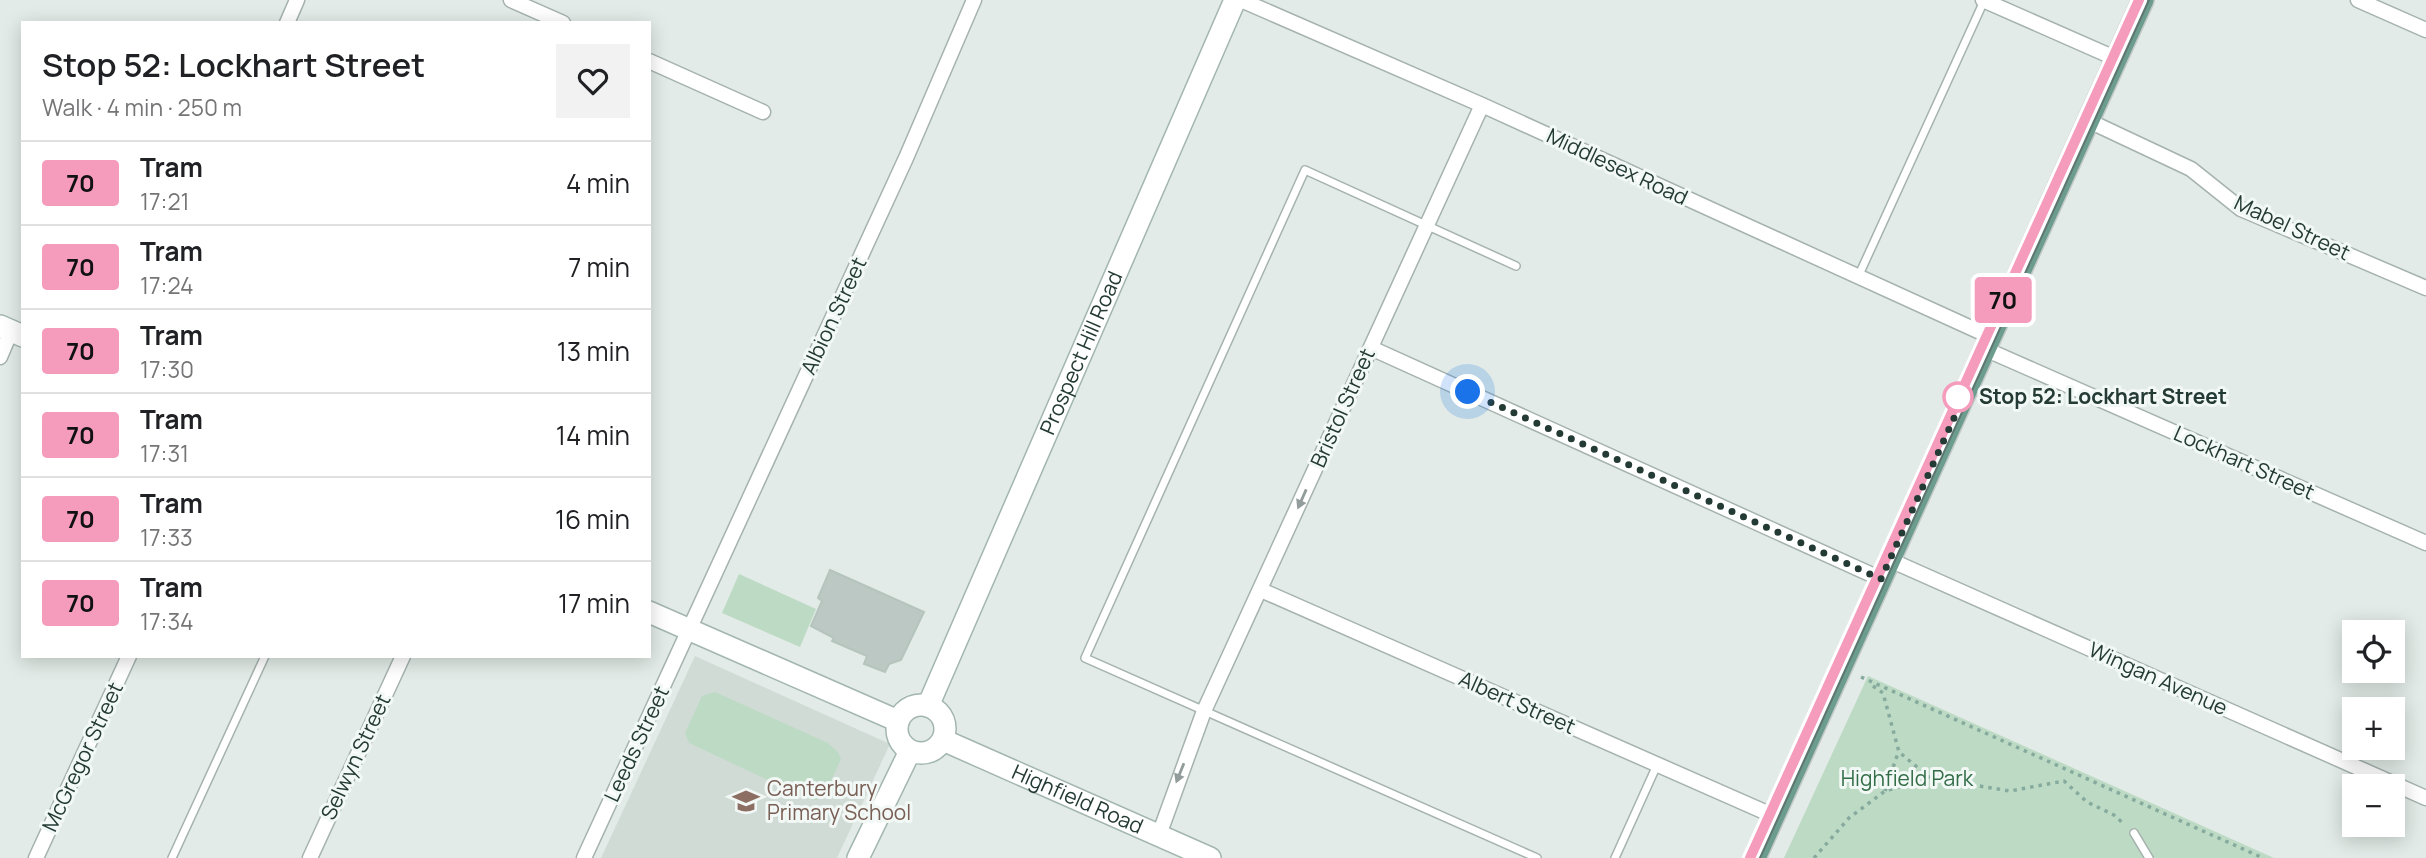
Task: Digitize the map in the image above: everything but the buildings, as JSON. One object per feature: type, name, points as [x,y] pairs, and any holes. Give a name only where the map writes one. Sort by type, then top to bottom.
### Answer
[{"type":"main road","points":[[1755,858],[2144,0]]},
{"type":"street","points":[[288,21],[297,0]]},
{"type":"street","points":[[511,0],[558,21]]},
{"type":"street","name":"Albion Street","points":[[690,630],[900,170],[974,0]]},
{"type":"street","name":"Prospect Hill Road","points":[[928,706],[1235,0]]},
{"type":"street","name":"Middlesex Road","points":[[1241,0],[1482,105],[1948,317],[1988,343]]},
{"type":"street","points":[[1984,0],[2117,59]]},
{"type":"street","points":[[2358,0],[2426,30]]},
{"type":"street","points":[[651,62],[763,112]]},
{"type":"street","name":"Bristol Street","points":[[1159,835],[1204,711],[1482,105]]},
{"type":"street","name":"Mabel Street","points":[[2088,121],[2191,169],[2241,209],[2426,288]]},
{"type":"street","points":[[0,357],[11,331]]},
{"type":"street","name":"Lockhart Street","points":[[1988,343],[2426,543]]},
{"type":"street","name":"Wingan Avenue","points":[[1370,348],[2426,798]]},
{"type":"street","name":"Albert Street","points":[[1261,590],[1774,816]]},
{"type":"street","points":[[651,613],[898,721]]},
{"type":"street","name":"Leeds Street","points":[[584,858],[690,630]]},
{"type":"street","name":"McGregor Street","points":[[36,858],[128,658]]},
{"type":"street","name":"Selwyn Street","points":[[310,858],[402,658]]},
{"type":"street","points":[[912,706],[928,706],[938,712],[944,721],[943,740],[927,752],[910,751],[898,739],[898,721],[903,712],[912,706]]},
{"type":"street","name":"Highfield Road","points":[[943,740],[1210,858]]},
{"type":"street","points":[[858,858],[910,751]]},
{"type":"lane","points":[[1858,276],[1984,0]]},
{"type":"lane","points":[[1516,266],[1305,170],[1085,658],[1537,858]]},
{"type":"lane","points":[[172,858],[264,658]]},
{"type":"lane","points":[[1615,858],[1657,764]]},
{"type":"lane","points":[[2134,833],[2149,858]]},
{"type":"path","points":[[1930,778],[1899,752],[1883,693],[1863,679],[2263,858]]},
{"type":"path","points":[[1885,791],[1899,752]]},
{"type":"path","points":[[1814,858],[1849,818],[1885,791],[1930,778],[2010,791],[2064,780],[2087,802],[2114,815],[2134,833]]},
{"type":"shaded area","name":"Canterbury Primary School","points":[[695,656],[890,744],[837,858],[601,858]]},
{"type":"green space","points":[[739,574],[816,609],[800,647],[722,613]]},
{"type":"green space","name":"Highfield Park","points":[[1868,676],[2274,858],[1784,858]]},
{"type":"green space","points":[[715,692],[828,743],[838,752],[841,759],[824,796],[816,800],[806,798],[689,743],[685,733],[702,696]]},
{"type":"tram line","name":"70","points":[[1750,858],[2139,0]]},
{"type":"tram line","points":[[1760,858],[2149,0]]},
{"type":"place","name":"Stop 52: Lockhart Street","points":[[1958,397]]},
{"type":"place","name":"Canterbury Primary School","points":[[746,801]]},
{"type":"route","points":[[1468,392],[1881,579],[1964,396],[1958,397]]}]
